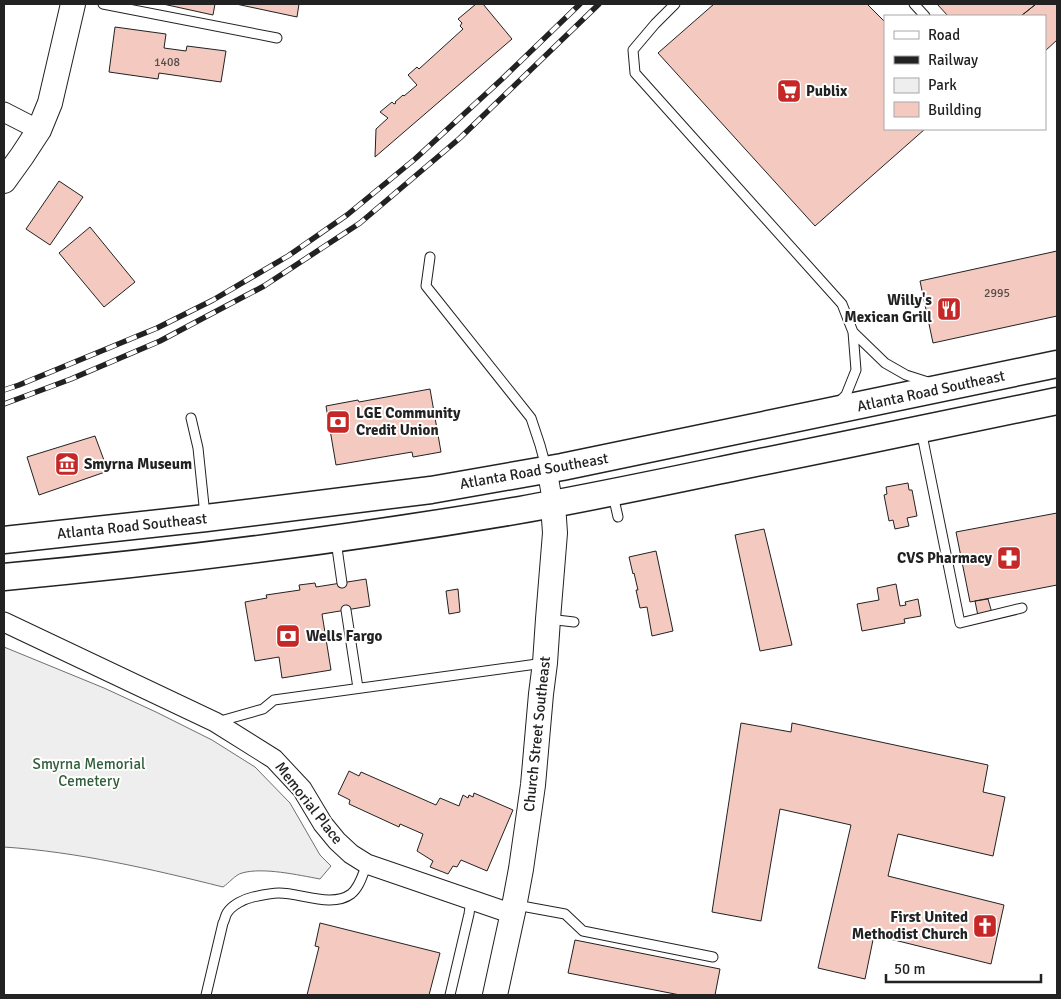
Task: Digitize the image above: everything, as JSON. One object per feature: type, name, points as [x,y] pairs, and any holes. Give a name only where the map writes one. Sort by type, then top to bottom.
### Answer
[{"type":"main road","name":"Atlanta Road Southeast","points":[[4,540],[206,518],[431,490],[547,470],[1057,364]]},
{"type":"main road","points":[[4,577],[250,551],[553,504],[615,504],[921,430],[1057,401]]},
{"type":"street","points":[[4,181],[39,130],[50,102],[73,4]]},
{"type":"street","points":[[4,112],[39,130]]},
{"type":"street","name":"Church Street Southeast","points":[[494,995],[525,849],[533,785],[555,533],[553,504],[547,470]]},
{"type":"street","name":"Memorial Place","points":[[4,622],[214,722],[274,759],[302,790],[337,841],[351,854],[367,864],[502,910],[514,908]]},
{"type":"lane","points":[[103,4],[277,38]]},
{"type":"lane","points":[[675,4],[633,50],[635,73],[842,304],[854,332],[856,370],[846,395],[829,412]]},
{"type":"lane","points":[[914,4],[924,15]]},
{"type":"lane","points":[[430,257],[426,286],[531,418],[547,470]]},
{"type":"lane","points":[[854,332],[885,362],[906,375],[947,388]]},
{"type":"lane","points":[[191,418],[198,448],[206,518]]},
{"type":"lane","points":[[921,430],[960,622],[1022,608]]},
{"type":"lane","points":[[336,538],[342,582]]},
{"type":"lane","points":[[346,610],[358,688]]},
{"type":"lane","points":[[548,618],[574,622]]},
{"type":"lane","points":[[214,722],[263,709],[274,700],[545,662]]},
{"type":"lane","points":[[206,995],[223,924],[227,913],[233,906],[247,898],[280,892],[332,900],[341,898],[351,894],[356,888],[367,864]]},
{"type":"lane","points":[[450,995],[471,900]]},
{"type":"lane","points":[[514,908],[564,914],[583,931],[713,957]]},
{"type":"green space","name":"Smyrna Memorial Cemetery","points":[[4,647],[104,688],[156,712],[212,740],[255,767],[290,803],[320,855],[331,866],[320,879],[281,872],[250,871],[239,874],[223,887],[87,857],[4,847]]},
{"type":"building","points":[[163,4],[215,4],[213,15]]},
{"type":"building","points":[[236,4],[299,4],[297,17]]},
{"type":"building","points":[[476,4],[483,4],[512,39],[375,157],[376,129],[388,118],[380,112],[392,102],[396,103],[403,95],[417,85],[408,75],[417,67],[419,69],[463,29],[460,26],[462,23],[458,19]]},
{"type":"building","name":"Publix","points":[[714,4],[867,4],[884,21],[884,130],[924,130],[815,226],[658,53]]},
{"type":"building","points":[[937,4],[1036,4],[1022,15],[947,15]]},
{"type":"building","points":[[1036,4],[1057,4],[1057,40],[1046,50],[1046,15],[1022,15]]},
{"type":"building","points":[[115,27],[166,34],[164,48],[186,51],[187,46],[226,51],[221,82],[159,73],[158,79],[109,72]]},
{"type":"building","points":[[59,181],[83,197],[50,245],[26,229]]},
{"type":"building","points":[[90,227],[135,282],[104,307],[59,253]]},
{"type":"building","points":[[1057,251],[1057,316],[933,343],[920,281]]},
{"type":"building","points":[[430,389],[441,452],[413,457],[412,452],[336,465],[326,406]]},
{"type":"building","name":"Smyrna Museum","points":[[95,436],[108,471],[39,495],[27,457]]},
{"type":"building","points":[[908,483],[909,490],[912,490],[917,516],[907,518],[909,526],[895,529],[893,520],[889,521],[884,495],[887,494],[886,487]]},
{"type":"building","name":"CVS Pharmacy","points":[[1057,513],[1057,585],[970,602],[956,532]]},
{"type":"building","points":[[764,529],[792,645],[760,651],[735,535]]},
{"type":"building","points":[[656,551],[673,631],[652,636],[647,607],[640,608],[636,590],[638,590],[629,557]]},
{"type":"building","name":"Wells Fargo","points":[[366,579],[370,606],[322,614],[331,670],[282,678],[279,657],[255,661],[245,602],[267,598],[266,595],[300,590],[299,585],[315,583],[316,587]]},
{"type":"building","points":[[896,584],[900,606],[906,605],[905,602],[918,599],[921,616],[904,619],[905,623],[862,631],[857,604],[879,600],[877,588]]},
{"type":"building","points":[[458,589],[460,612],[449,614],[446,591]]},
{"type":"building","points":[[988,599],[992,613],[978,616],[975,601]]},
{"type":"building","points":[[741,723],[791,732],[792,723],[988,765],[983,792],[1005,797],[993,856],[898,834],[888,876],[1004,905],[991,964],[874,935],[865,979],[818,968],[851,825],[780,809],[761,921],[712,912]]},
{"type":"building","points":[[349,771],[359,776],[361,772],[436,805],[440,798],[459,806],[463,795],[468,798],[469,795],[473,797],[474,793],[513,810],[487,871],[461,860],[457,867],[453,866],[448,874],[430,867],[433,861],[417,851],[423,834],[400,824],[399,827],[349,804],[350,800],[338,794]]},
{"type":"building","points":[[320,923],[440,953],[429,995],[307,995],[319,947],[315,946]]},
{"type":"building","points":[[575,940],[720,969],[715,995],[680,995],[568,973]]},
{"type":"railway","points":[[4,390],[157,328],[213,300],[288,256],[347,215],[415,159],[580,4]]},
{"type":"railway","points":[[4,404],[71,379],[160,341],[264,286],[360,223],[460,138],[599,4]]},
{"type":"place","name":"Publix","points":[[789,91]]},
{"type":"place","name":"Willy's Mexican Grill","points":[[949,309]]},
{"type":"place","name":"LGE Community Credit Union","points":[[338,422]]},
{"type":"place","name":"Smyrna Museum","points":[[67,464]]},
{"type":"place","name":"CVS Pharmacy","points":[[1009,558]]},
{"type":"place","name":"Wells Fargo","points":[[288,636]]},
{"type":"place","name":"First United Methodist Church","points":[[985,926]]}]
